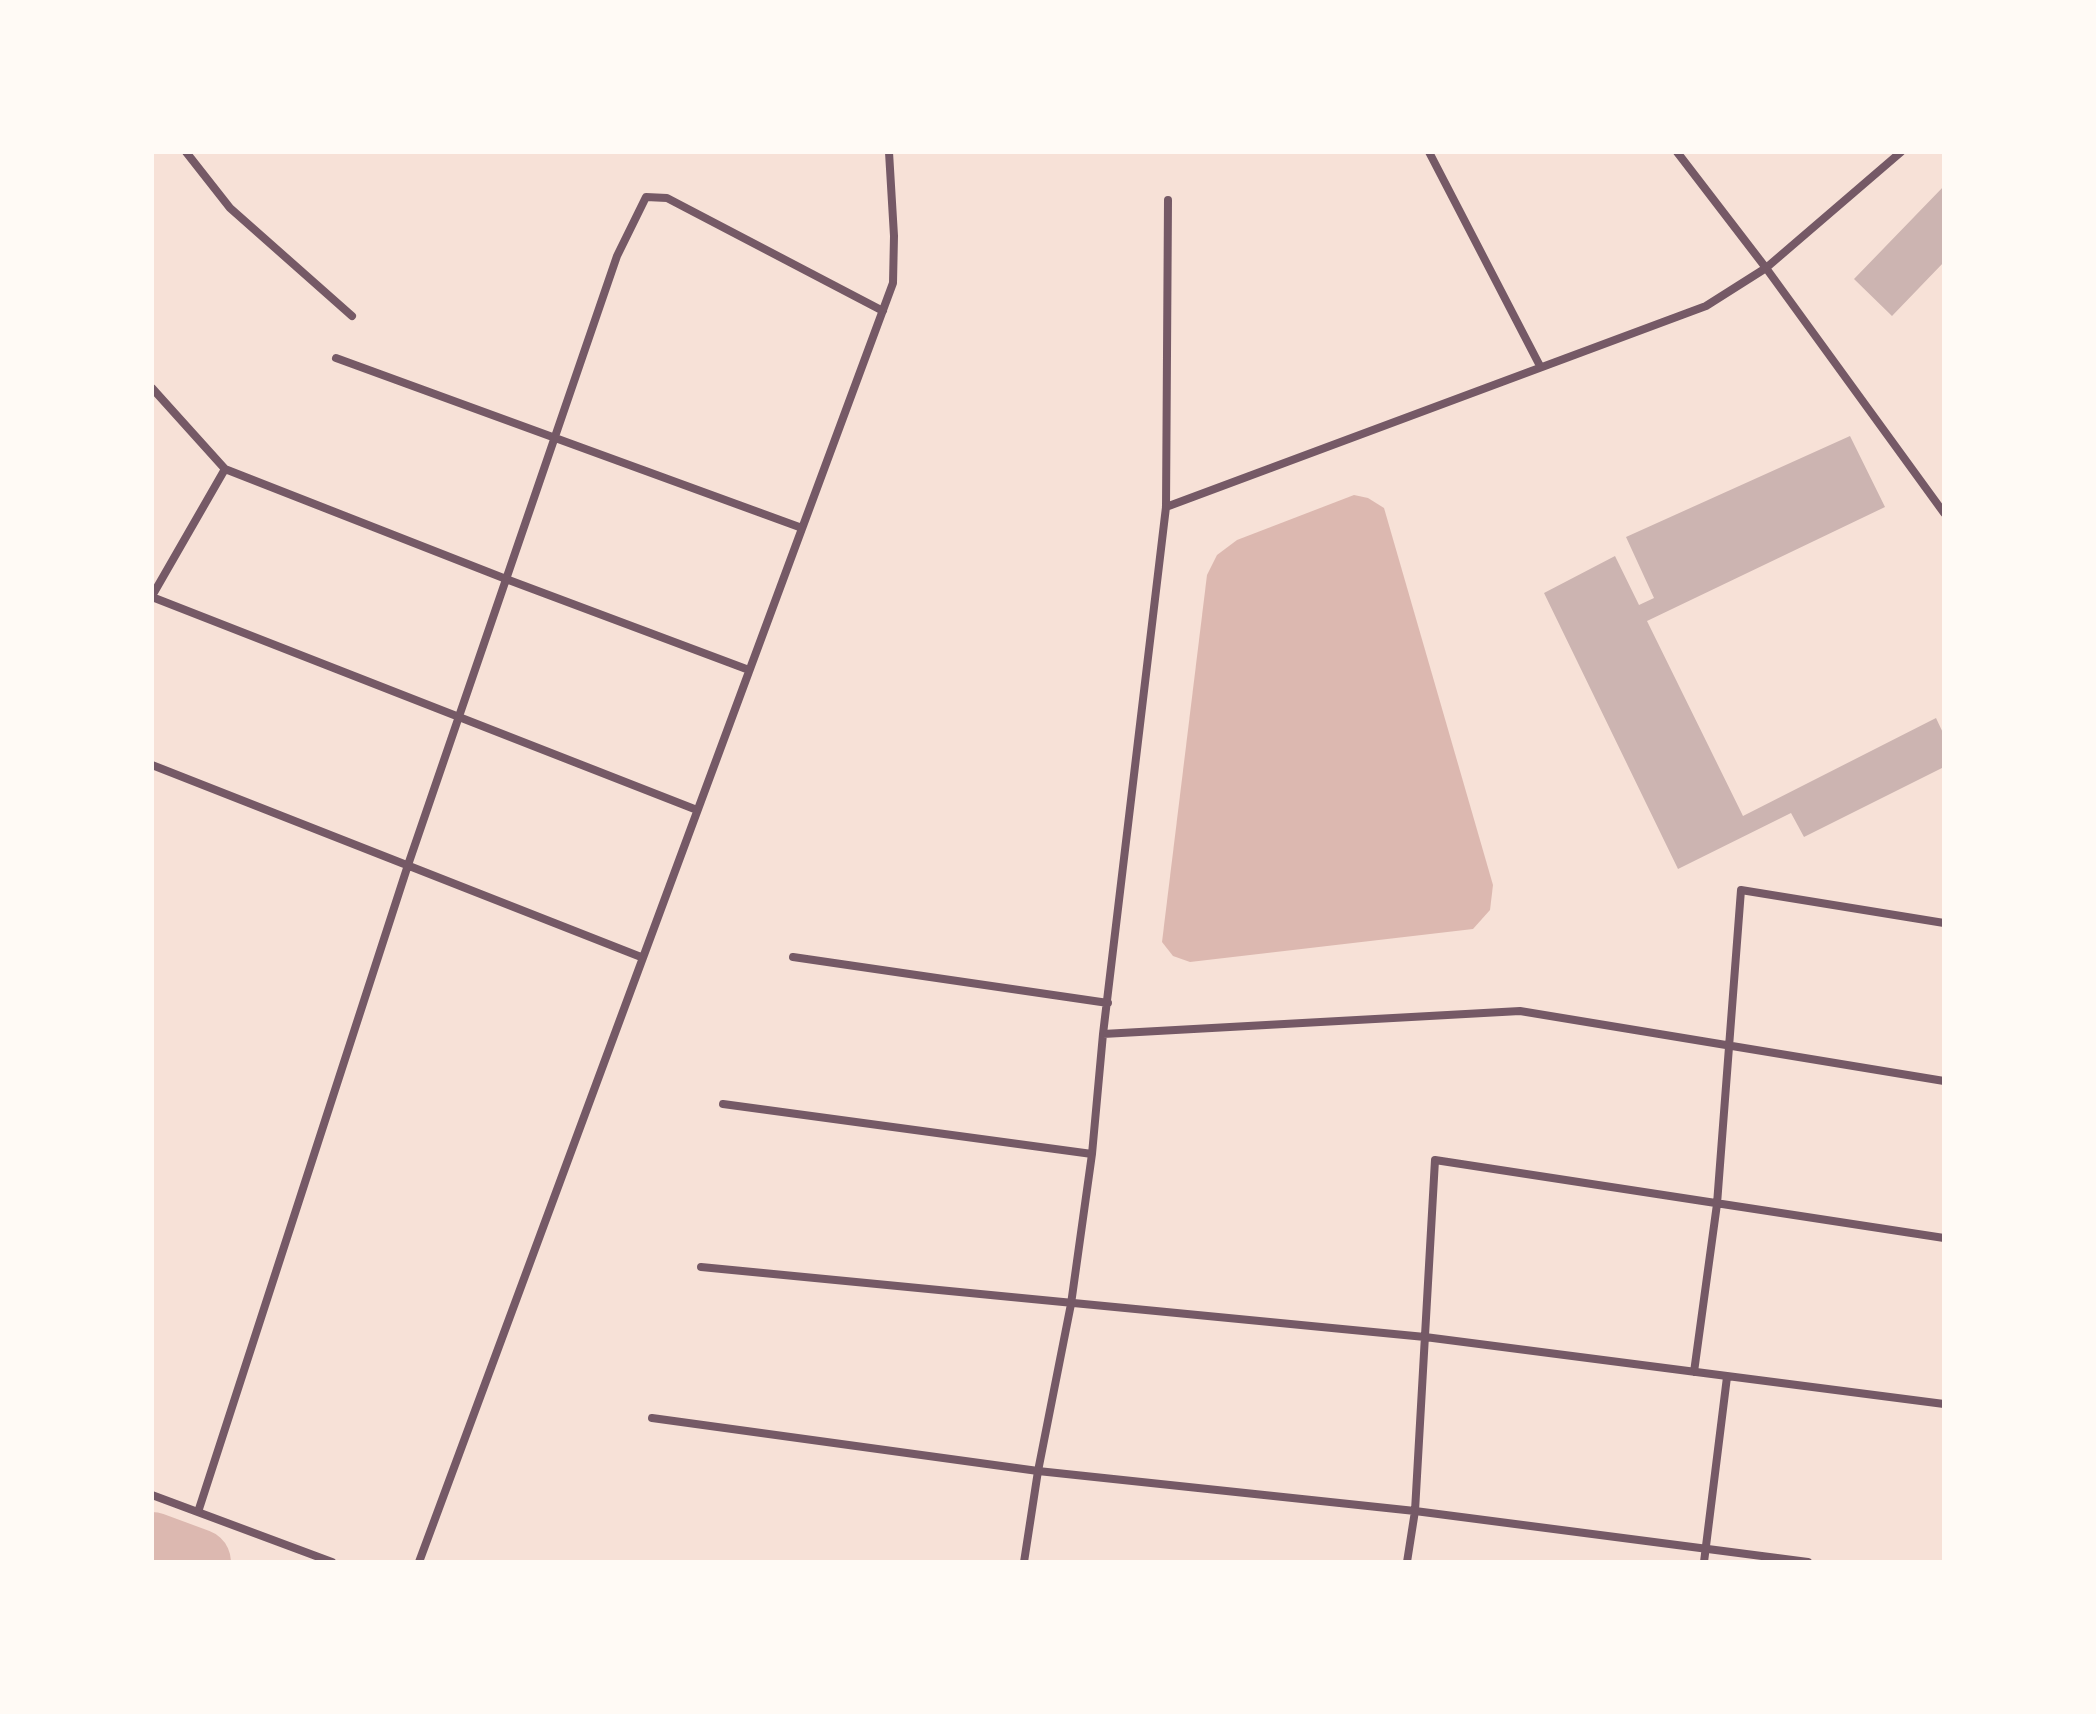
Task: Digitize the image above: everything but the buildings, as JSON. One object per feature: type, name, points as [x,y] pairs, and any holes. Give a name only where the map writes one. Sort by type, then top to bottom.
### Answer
[{"type":"street","points":[[186,152],[230,208],[352,316]]},
{"type":"street","points":[[419,1562],[893,283],[894,236],[889,152]]},
{"type":"street","points":[[1429,152],[1540,366]]},
{"type":"street","points":[[1677,152],[1766,268],[1944,513]]},
{"type":"street","points":[[1166,507],[1706,306],[1766,268],[1901,152]]},
{"type":"street","points":[[198,1512],[408,865],[617,256],[646,197],[667,198],[883,311]]},
{"type":"street","points":[[1024,1562],[1038,1471],[1071,1304],[1092,1154],[1103,1034],[1166,507],[1168,200]]},
{"type":"street","points":[[336,358],[802,528]]},
{"type":"street","points":[[152,388],[225,469],[749,670]]},
{"type":"street","points":[[225,469],[152,596],[697,810]]},
{"type":"street","points":[[152,765],[641,957]]},
{"type":"street","points":[[1694,1372],[1717,1204],[1741,890],[1944,923]]},
{"type":"street","points":[[793,957],[1108,1003]]},
{"type":"street","points":[[1103,1034],[1520,1011],[1729,1048],[1944,1081]]},
{"type":"street","points":[[723,1104],[1092,1154]]},
{"type":"street","points":[[1407,1562],[1415,1511],[1435,1160],[1944,1238]]},
{"type":"street","points":[[701,1267],[1425,1337],[1944,1404]]},
{"type":"street","points":[[1704,1562],[1727,1377]]},
{"type":"street","points":[[652,1418],[1038,1471],[1415,1511],[1808,1562]]},
{"type":"street","points":[[152,1495],[332,1562]]},
{"type":"shaded area","points":[[1354,495],[1368,498],[1384,508],[1493,885],[1490,910],[1473,929],[1190,962],[1173,956],[1162,942],[1207,575],[1217,555],[1237,540]]},
{"type":"waterway","points":[[152,1545],[198,1562]]}]
